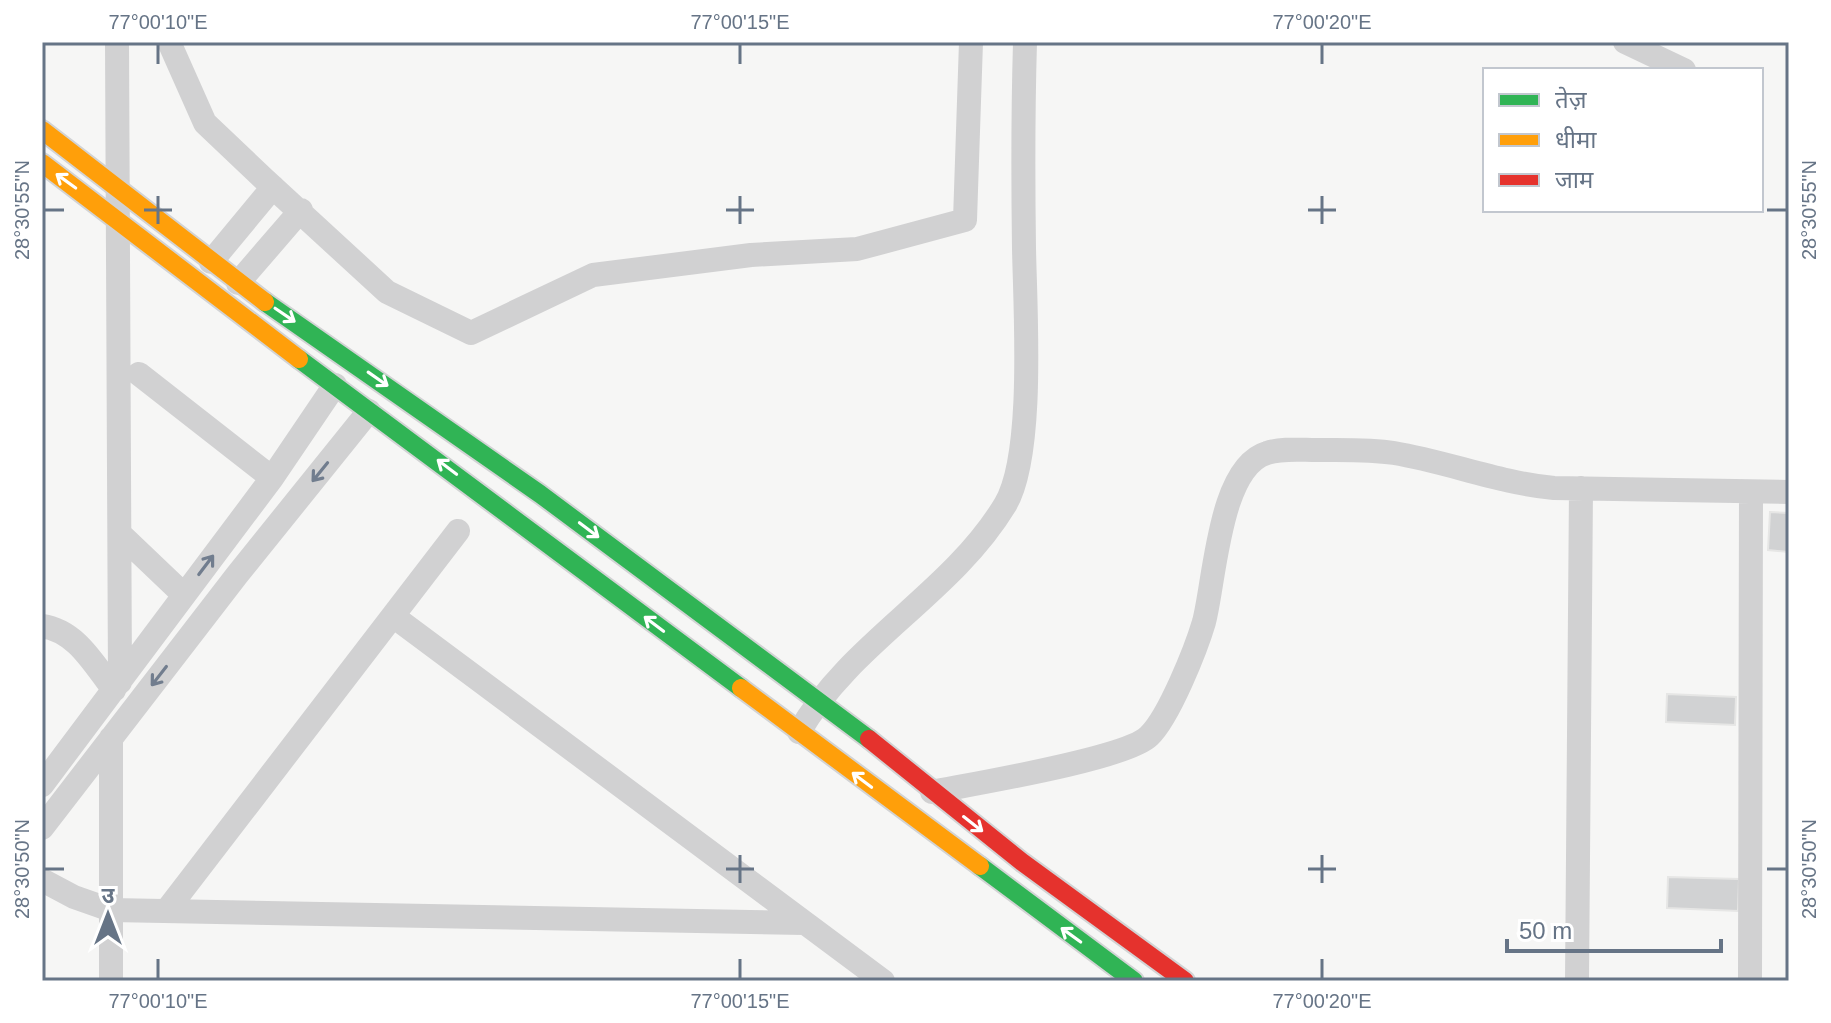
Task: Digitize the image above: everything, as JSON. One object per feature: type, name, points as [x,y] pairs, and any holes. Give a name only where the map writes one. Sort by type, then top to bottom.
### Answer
[{"type":"street","points":[[117,42],[120,534],[117,686]]},
{"type":"street","points":[[169,42],[205,123],[387,292],[471,333],[593,275],[751,255],[857,249],[965,220],[971,42]]},
{"type":"street","points":[[799,732],[818,699],[875,640],[925,598],[973,547],[1006,505],[1016,480],[1026,374],[1025,42]]},
{"type":"street","points":[[1625,42],[1680,68]]},
{"type":"street","points":[[42,130],[238,283],[540,494],[818,699],[932,792],[1185,981]]},
{"type":"street","points":[[42,163],[369,411],[1134,981]]},
{"type":"street","points":[[211,262],[273,187]]},
{"type":"street","points":[[238,283],[301,210]]},
{"type":"street","points":[[139,374],[272,478]]},
{"type":"street","points":[[43,781],[272,478],[335,385]]},
{"type":"street","points":[[42,828],[369,411]]},
{"type":"street","points":[[932,792],[1100,757],[1132,747],[1149,736],[1195,652],[1220,532],[1235,487],[1246,464],[1267,452],[1392,452],[1524,485],[1789,492]]},
{"type":"street","points":[[1577,981],[1581,488]]},
{"type":"street","points":[[1750,981],[1751,492]]},
{"type":"street","points":[[167,910],[458,531]]},
{"type":"street","points":[[120,534],[184,595]]},
{"type":"street","points":[[393,616],[883,981]]},
{"type":"street","points":[[42,626],[77,642],[117,686]]},
{"type":"street","points":[[111,738],[111,981]]},
{"type":"street","points":[[42,880],[74,897],[111,910],[804,923]]},
{"type":"building","points":[[1770,512],[1789,513],[1789,552],[1768,550]]},
{"type":"building","points":[[1667,694],[1736,697],[1735,725],[1666,722]]},
{"type":"building","points":[[1668,877],[1739,879],[1738,911],[1667,908]]},
{"type":"traffic: fast","points":[[265,302],[540,494],[869,739]]},
{"type":"traffic: fast","points":[[299,359],[741,688]]},
{"type":"traffic: fast","points":[[980,866],[1134,981]]},
{"type":"traffic: slow","points":[[42,130],[265,302]]},
{"type":"traffic: slow","points":[[42,163],[299,359]]},
{"type":"traffic: slow","points":[[741,688],[980,866]]},
{"type":"traffic: jam","points":[[869,739],[1022,862],[1185,981]]}]
